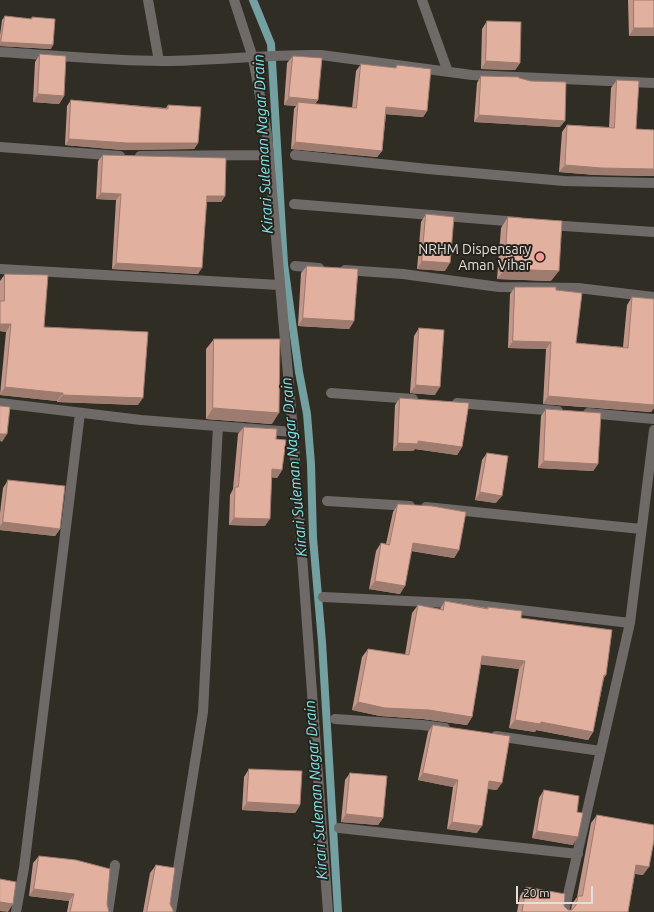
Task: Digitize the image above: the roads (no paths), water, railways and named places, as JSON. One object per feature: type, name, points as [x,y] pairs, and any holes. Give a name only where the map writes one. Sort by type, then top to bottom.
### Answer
[{"type":"street","points":[[148,0],[160,61]]},
{"type":"street","points":[[234,0],[256,58],[267,134],[293,432],[328,912]]},
{"type":"street","points":[[422,0],[448,72]]},
{"type":"street","points":[[0,52],[160,61],[321,55],[448,72],[654,83]]},
{"type":"street","points":[[0,148],[122,156],[268,155]]},
{"type":"street","points":[[296,155],[428,169],[557,180],[654,183]]},
{"type":"street","points":[[294,204],[535,224],[654,232]]},
{"type":"street","points":[[295,266],[403,274],[499,287],[578,288],[654,297]]},
{"type":"street","points":[[0,270],[279,285]]},
{"type":"street","points":[[331,393],[422,400]]},
{"type":"street","points":[[444,402],[654,419]]},
{"type":"street","points":[[0,403],[80,413],[293,432]]},
{"type":"street","points":[[16,912],[24,868],[80,413]]},
{"type":"street","points":[[171,912],[203,712],[218,426]]},
{"type":"street","points":[[564,912],[630,623],[641,529],[650,484],[654,430]]},
{"type":"street","points":[[327,501],[456,508],[641,529]]},
{"type":"street","points":[[323,597],[469,604],[630,623]]},
{"type":"street","points":[[335,720],[422,725],[453,729]]},
{"type":"street","points":[[484,734],[601,751]]},
{"type":"street","points":[[339,828],[578,854]]},
{"type":"street","points":[[108,912],[115,865]]},
{"type":"waterway","name":"Kirari Suleman Nagar Drain","points":[[253,0],[271,44],[284,264],[299,372],[307,414],[311,464],[313,538],[322,642],[338,912]]},
{"type":"place","name":"NRHM Dispensary Aman Vihar","points":[[540,257]]}]
